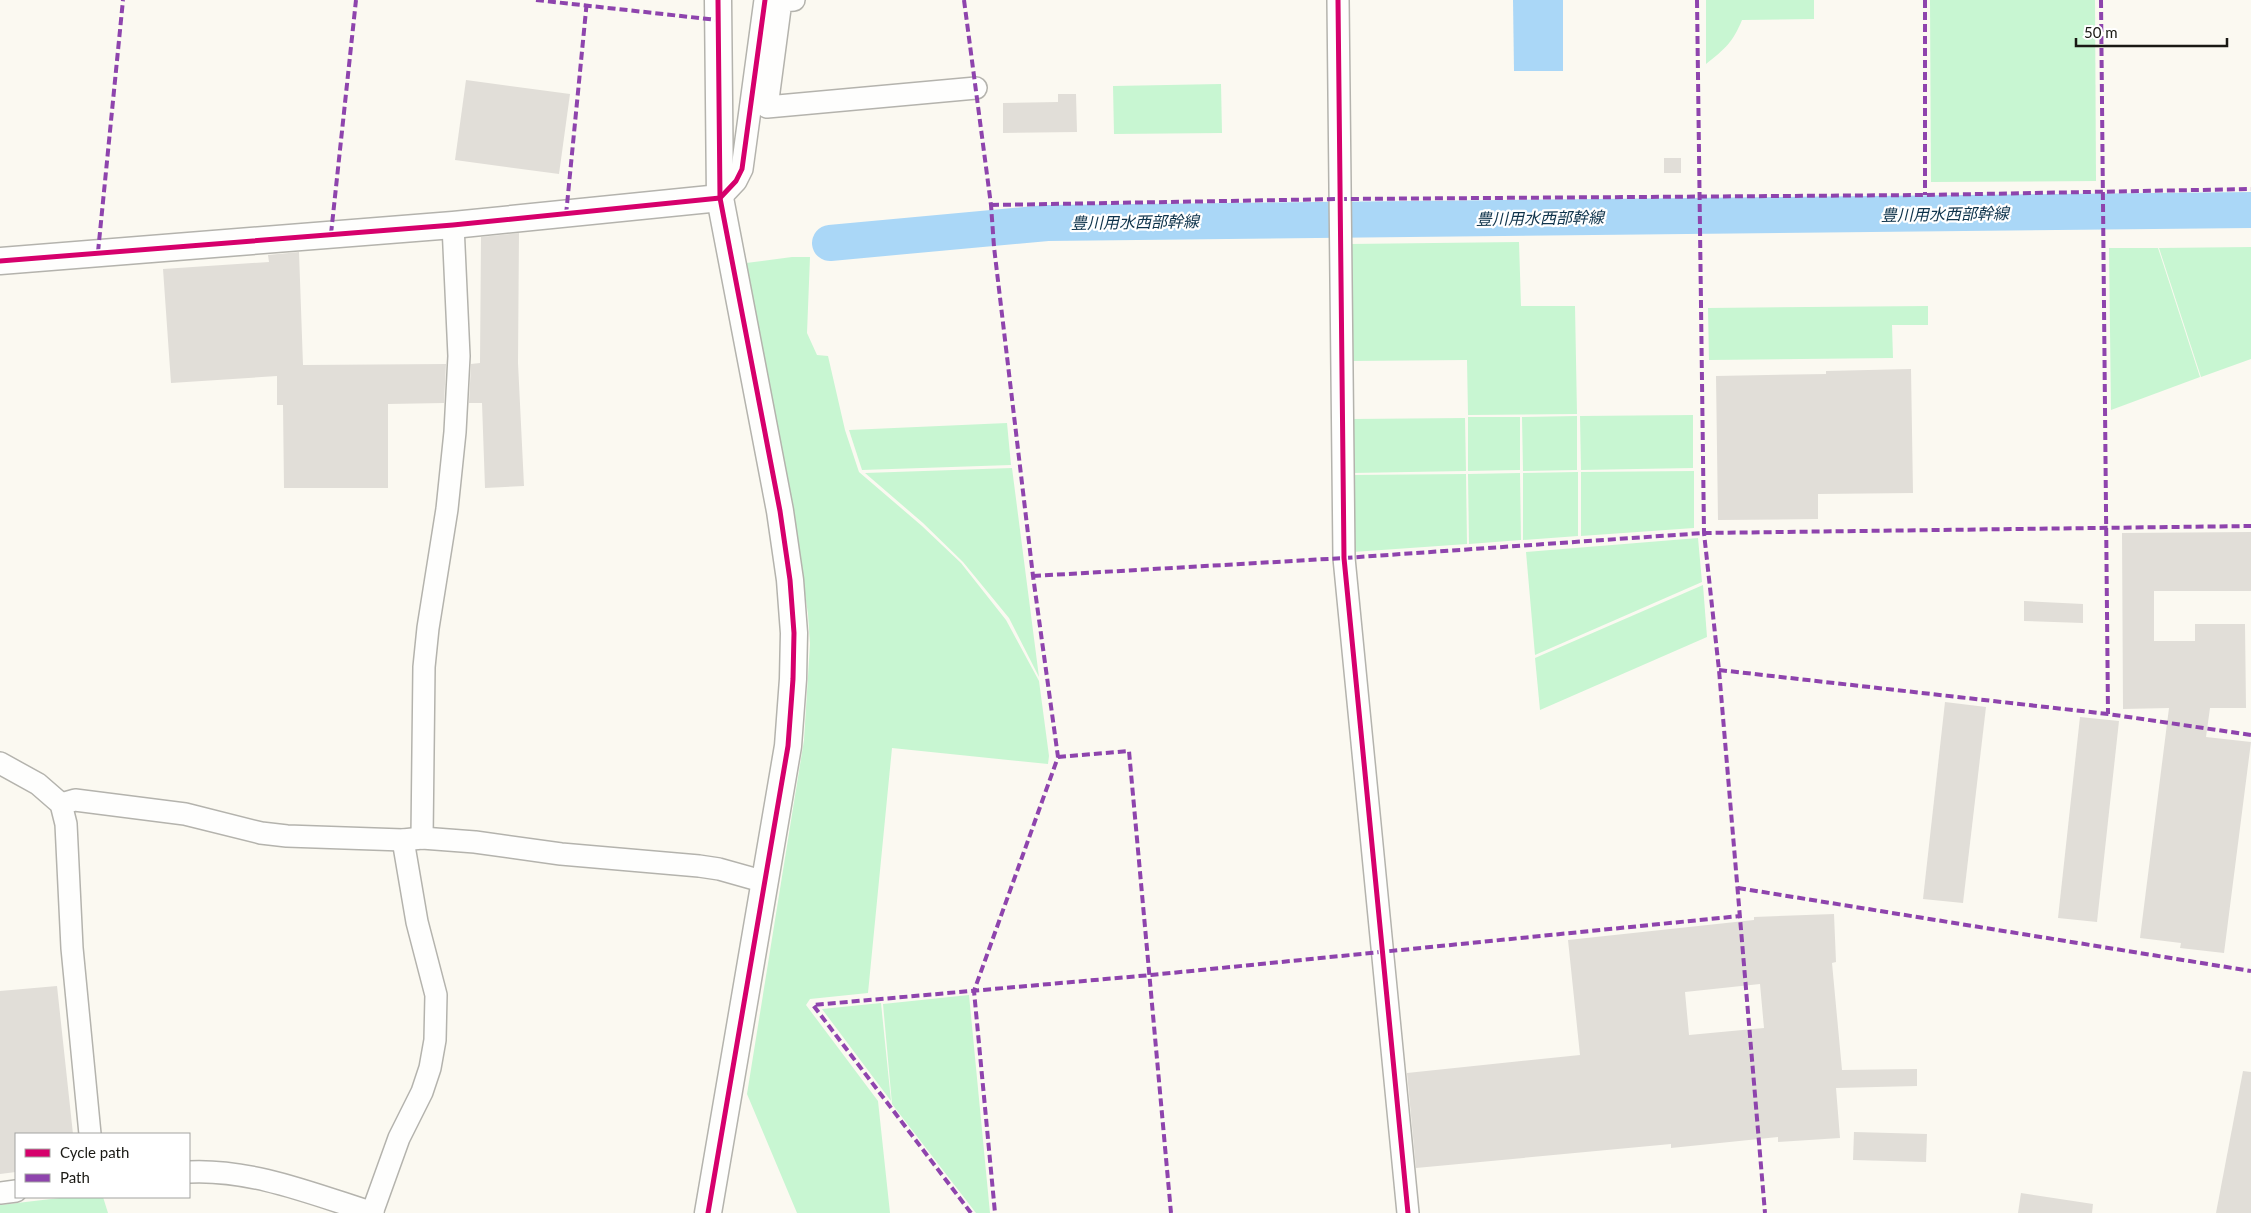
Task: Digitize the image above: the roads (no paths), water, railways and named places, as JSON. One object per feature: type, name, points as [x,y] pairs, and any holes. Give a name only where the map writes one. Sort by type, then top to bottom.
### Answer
[{"type":"street","points":[[708,1213],[788,746],[794,633],[790,580],[780,512],[720,198],[718,0]]},
{"type":"street","points":[[0,260],[453,225],[720,198],[736,181],[742,169],[765,0]]},
{"type":"street","points":[[794,0],[782,1],[767,106],[976,88]]},
{"type":"street","points":[[1338,0],[1342,207],[1344,558],[1408,1213]]},
{"type":"street","points":[[190,1172],[234,1174],[267,1180],[372,1213],[399,1138],[422,1092],[430,1068],[435,1040],[436,994],[417,922],[412,839],[428,628],[447,509],[455,432],[459,356],[453,225]]},
{"type":"street","points":[[0,763],[38,784],[61,804],[66,824],[72,948],[90,1133]]},
{"type":"street","points":[[61,804],[75,800],[185,814],[261,832],[287,836],[475,842],[561,854],[698,866],[719,869],[765,882]]},
{"type":"street","points":[[0,1193],[15,1192]]},
{"type":"water","points":[[1513,0],[1563,0],[1563,71],[1514,71]]},
{"type":"waterway","name":"豊川用水西部幹線","points":[[830,243],[1047,223],[2251,210]]}]
